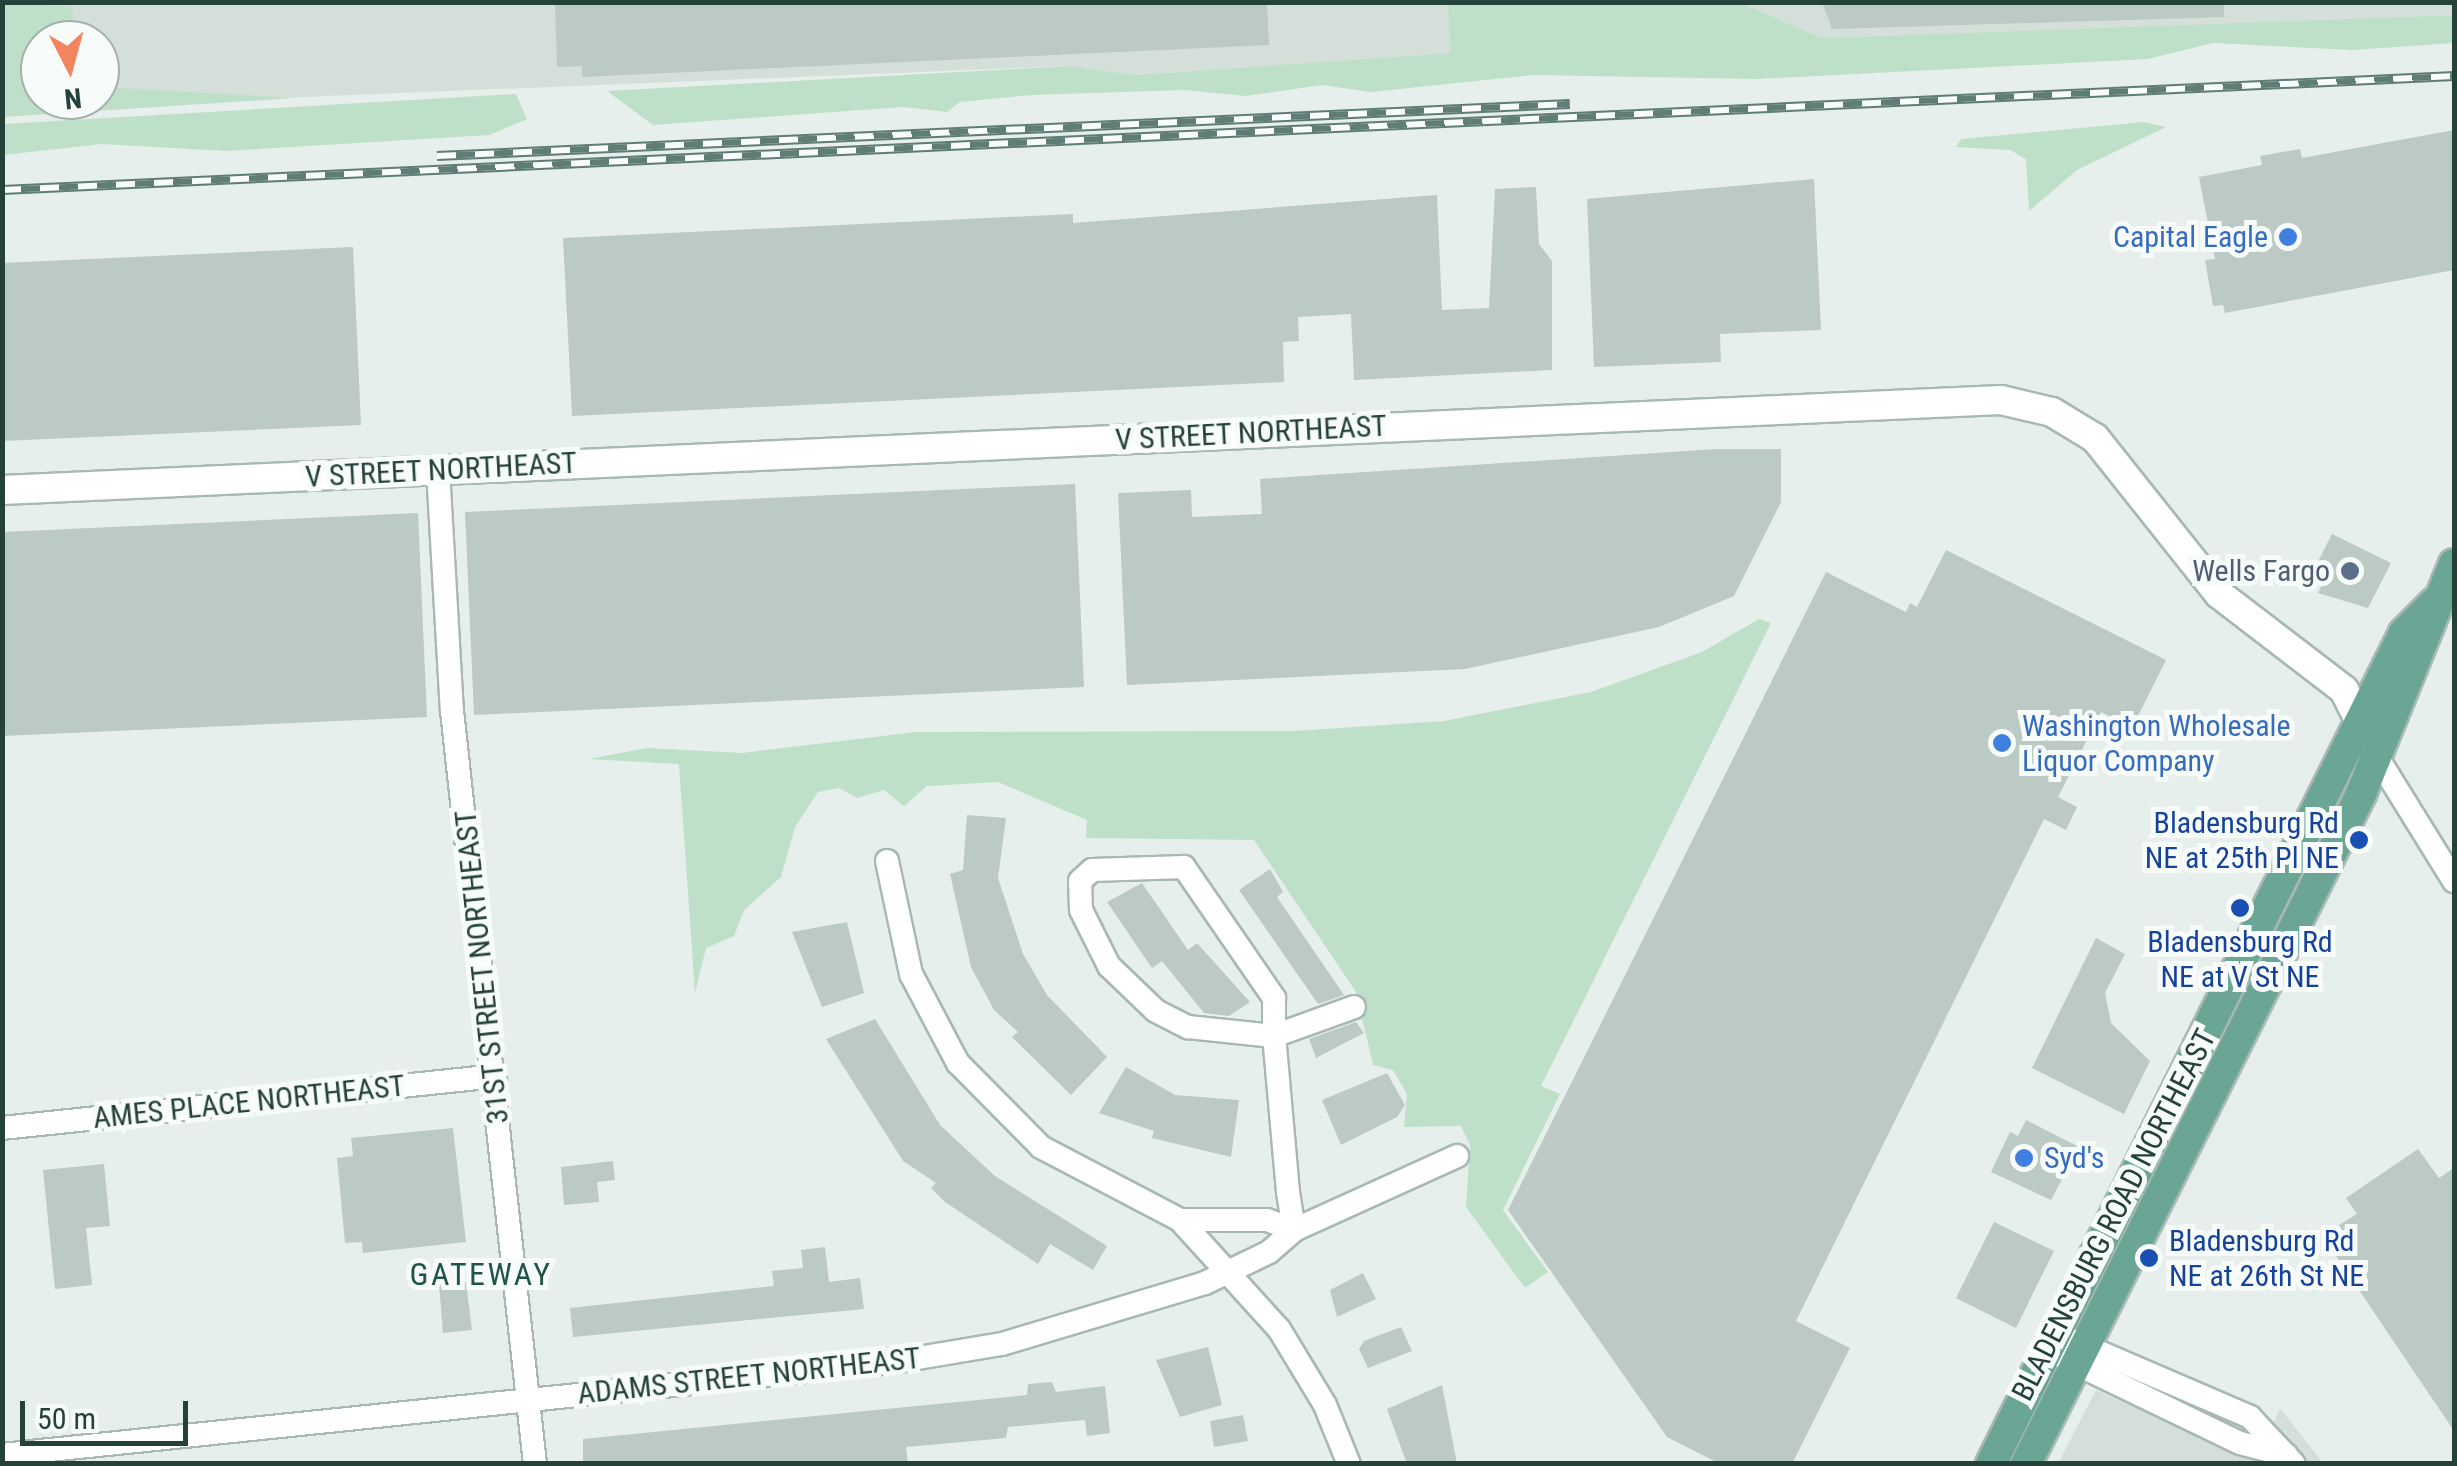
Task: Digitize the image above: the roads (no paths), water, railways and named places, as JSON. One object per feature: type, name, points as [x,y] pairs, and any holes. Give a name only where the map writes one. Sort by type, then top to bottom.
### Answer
[{"type":"main road","name":"BLADENSBURG ROAD NORTHEAST","points":[[2026,1464],[2377,757],[2454,564]]},
{"type":"main road","name":"BLADENSBURG ROAD NORTHEAST","points":[[1991,1464],[2404,634],[2437,600]]},
{"type":"main road","points":[[2190,1064],[2219,1077]]},
{"type":"street","name":"V STREET NORTHEAST","points":[[2,490],[2019,402],[2066,419],[2103,446],[2208,583],[2272,641],[2332,678],[2377,757]]},
{"type":"street","name":"31ST STREET NORTHEAST","points":[[438,470],[452,711],[536,1464]]},
{"type":"street","points":[[2377,757],[2454,881]]},
{"type":"street","points":[[887,861],[917,990],[974,1084],[1054,1155],[1180,1220],[1298,1356],[1349,1464]]},
{"type":"street","points":[[1180,1220],[1267,1220],[1294,1230],[1274,1036],[1274,998],[1184,867],[1084,875],[1078,888],[1092,938],[1131,990],[1188,1028],[1274,1036],[1354,1007]]},
{"type":"street","name":"AMES PLACE NORTHEAST","points":[[2,1128],[494,1076]]},
{"type":"street","name":"ADAMS STREET NORTHEAST","points":[[2,1455],[935,1356],[1084,1324],[1229,1272],[1294,1230],[1458,1156]]},
{"type":"street","points":[[2051,1342],[2080,1354],[2240,1443],[2292,1460]]},
{"type":"railway","points":[[2,190],[2454,76]]},
{"type":"railway","points":[[437,156],[1570,104]]},
{"type":"place","name":"Capital Eagle","points":[[2288,237]]},
{"type":"place","name":"Wells Fargo","points":[[2350,571]]},
{"type":"place","name":"Washington Wholesale Liquor Company","points":[[2002,743]]},
{"type":"place","name":"Bladensburg Rd NE at 25th Pl NE","points":[[2359,840]]},
{"type":"place","name":"Bladensburg Rd NE at V St NE","points":[[2240,908]]},
{"type":"place","name":"Syd's","points":[[2024,1158]]},
{"type":"place","name":"Bladensburg Rd NE at 26th St NE","points":[[2149,1258]]},
{"type":"district","name":"GATEWAY","points":[[481,1274]]}]
